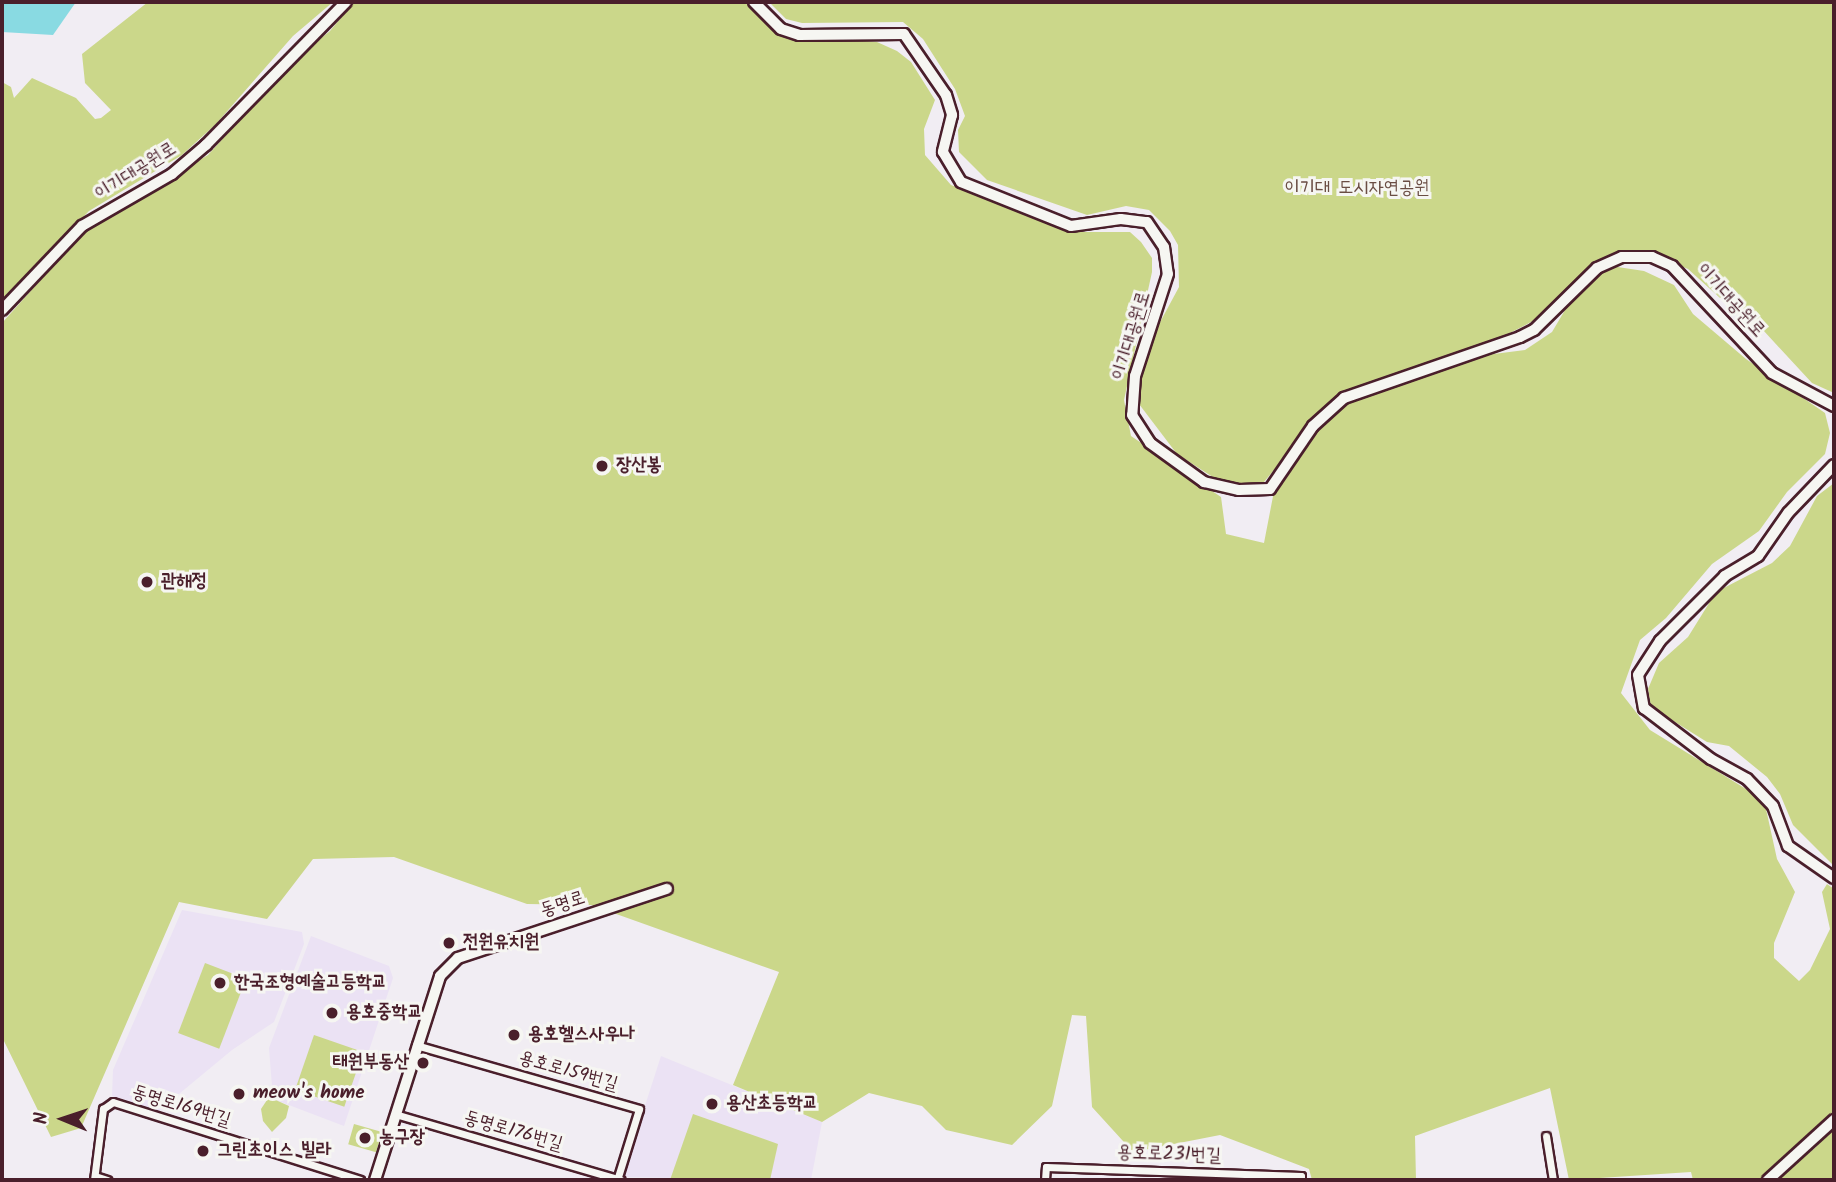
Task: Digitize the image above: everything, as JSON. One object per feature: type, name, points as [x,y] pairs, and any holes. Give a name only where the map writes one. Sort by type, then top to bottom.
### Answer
[{"type":"street","name":"이기대공원로","points":[[2,310],[82,226],[172,174],[206,145],[346,2]]},
{"type":"street","name":"이기대공원로","points":[[754,2],[781,29],[799,34],[904,34],[946,95],[952,115],[943,152],[961,182],[1071,226],[1121,219],[1147,222],[1164,247],[1168,274],[1135,376],[1132,415],[1150,443],[1203,482],[1239,490],[1270,489],[1313,426],[1344,398],[1534,330],[1597,268],[1622,257],[1652,257],[1672,266],[1772,373],[1834,406]]},
{"type":"street","points":[[1834,465],[1788,513],[1758,556],[1725,576],[1660,640],[1638,675],[1644,708],[1711,759],[1747,779],[1773,806],[1788,846],[1834,878]]},
{"type":"street","name":"동명로","points":[[375,1180],[440,976],[458,958],[667,889]]},
{"type":"street","name":"용호로159번길","points":[[416,1045],[639,1109],[618,1180]]},
{"type":"street","name":"동명로169번길","points":[[94,1178],[103,1109],[113,1102],[360,1180]]},
{"type":"street","name":"동명로176번길","points":[[395,1114],[618,1180]]},
{"type":"street","points":[[1768,1180],[1834,1120]]},
{"type":"street","points":[[1546,1136],[1553,1180]]},
{"type":"street","name":"용호로231번길","points":[[1045,1180],[1046,1167],[1301,1176],[1301,1180]]},
{"type":"street","points":[[1167,1180],[1168,1171]]},
{"type":"street","points":[[94,1178],[107,1180]]},
{"type":"shaded area","name":"한국조형예술고등학교","points":[[182,910],[302,932],[304,944],[274,1022],[232,1050],[156,1113],[112,1096],[113,1070]]},
{"type":"shaded area","name":"용호중학교","points":[[311,936],[389,966],[393,978],[344,1126],[273,1099],[269,1048]]},
{"type":"shaded area","name":"용산초등학교","points":[[661,1056],[822,1122],[811,1180],[622,1177]]},
{"type":"green space","points":[[148,2],[333,2],[293,36],[216,124],[182,155],[89,211],[2,300],[2,82],[11,87],[14,98],[32,78],[76,98],[95,119],[101,118],[111,110],[85,83],[82,54]]},
{"type":"green space","points":[[354,2],[751,2],[785,34],[877,42],[897,51],[911,62],[935,100],[924,129],[925,155],[951,185],[1071,232],[1130,232],[1141,242],[1152,258],[1152,272],[1124,400],[1131,436],[1221,497],[1226,534],[1264,543],[1275,486],[1305,444],[1344,405],[1486,355],[1525,350],[1552,332],[1571,300],[1611,266],[1644,271],[1674,285],[1693,314],[1746,359],[1825,413],[1830,433],[1825,454],[1787,492],[1759,531],[1712,564],[1666,618],[1640,640],[1621,693],[1650,730],[1764,800],[1777,859],[1795,892],[1774,943],[1774,958],[1799,981],[1810,970],[1830,929],[1822,892],[1827,884],[1834,889],[1834,1113],[1831,1118],[1761,1180],[1693,1180],[1691,1172],[1569,1180],[1550,1088],[1415,1136],[1416,1180],[1312,1180],[1309,1169],[1220,1135],[1133,1152],[1092,1107],[1086,1016],[1072,1015],[1052,1106],[1012,1145],[946,1130],[922,1106],[869,1093],[822,1122],[733,1085],[779,972],[591,905],[527,904],[394,857],[313,859],[267,919],[179,902],[81,1128],[51,1137],[2,1037],[2,323],[88,227],[208,155],[295,59],[330,31]]},
{"type":"green space","name":"이기대 도시자연공원","points":[[769,2],[1829,2],[1834,6],[1834,393],[1812,383],[1763,330],[1751,326],[1688,269],[1645,250],[1626,250],[1590,268],[1533,321],[1508,334],[1363,384],[1325,408],[1264,482],[1250,486],[1219,481],[1177,454],[1139,404],[1138,389],[1158,326],[1179,287],[1178,245],[1170,231],[1149,210],[1126,206],[1087,215],[987,180],[959,152],[958,130],[965,116],[955,89],[923,39],[903,22],[802,23],[786,19]]},
{"type":"green space","points":[[1834,483],[1834,866],[1793,825],[1780,794],[1767,777],[1729,746],[1707,742],[1651,707],[1648,689],[1659,663],[1688,637],[1716,592],[1772,563],[1790,546],[1817,496]]},
{"type":"green space","points":[[205,963],[246,979],[219,1049],[178,1033]]},
{"type":"green space","points":[[314,1035],[363,1052],[344,1107],[295,1090]]},
{"type":"green space","points":[[269,1097],[289,1106],[286,1118],[272,1132],[263,1121],[261,1109]]},
{"type":"green space","points":[[693,1114],[778,1144],[770,1180],[670,1180]]},
{"type":"green space","name":"농구장","points":[[354,1124],[382,1132],[376,1152],[348,1144]]},
{"type":"green space","points":[[1834,1126],[1834,1180],[1774,1180],[1815,1148]]},
{"type":"water","points":[[2,2],[76,2],[53,35],[2,32]]},
{"type":"place","name":"장산봉","points":[[602,466]]},
{"type":"place","name":"관해정","points":[[147,582]]},
{"type":"place","name":"전원유치원","points":[[449,943]]},
{"type":"place","name":"한국조형예술고등학교","points":[[220,983]]},
{"type":"place","name":"용호중학교","points":[[332,1013]]},
{"type":"place","name":"용호헬스사우나","points":[[514,1035]]},
{"type":"place","name":"태원부동산","points":[[423,1063]]},
{"type":"place","name":"meow's home","points":[[239,1094]]},
{"type":"place","name":"용산초등학교","points":[[712,1104]]},
{"type":"place","name":"농구장","points":[[365,1138]]},
{"type":"place","name":"그린초이스 빌라","points":[[203,1151]]}]
